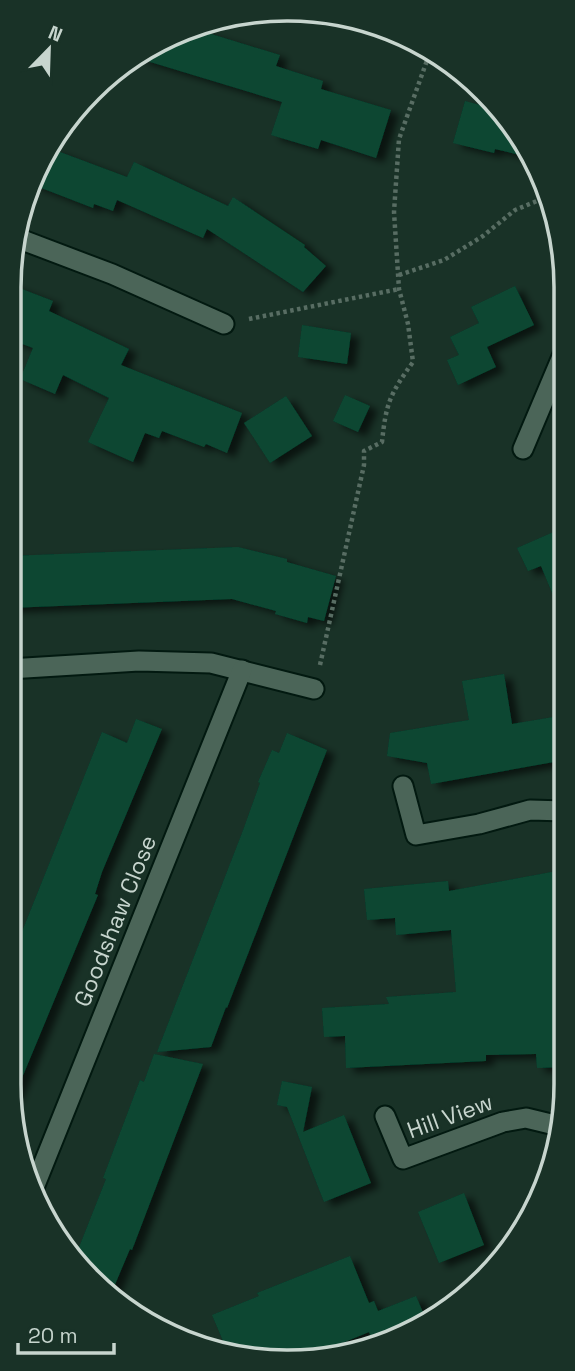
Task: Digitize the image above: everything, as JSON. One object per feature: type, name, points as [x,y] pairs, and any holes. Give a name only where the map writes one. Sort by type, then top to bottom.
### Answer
[{"type":"street","points":[[25,241],[112,274],[224,324]]},
{"type":"street","points":[[523,449],[554,376]]},
{"type":"street","points":[[21,668],[139,661],[211,663],[314,690]]},
{"type":"street","name":"Goodshaw Close","points":[[38,1177],[243,670]]},
{"type":"street","points":[[403,786],[416,835],[480,824],[530,810],[554,811]]},
{"type":"street","name":"Hill View","points":[[385,1116],[403,1159],[503,1122],[526,1118],[551,1124]]},
{"type":"path","points":[[314,690],[361,478],[364,451],[382,442],[385,411],[392,391],[412,362],[408,324],[399,289],[394,212],[399,139],[427,61]]},
{"type":"path","points":[[399,275],[444,260],[482,236],[515,210],[539,199]]},
{"type":"path","points":[[224,324],[399,289]]},
{"type":"building","points":[[208,33],[280,55],[276,66],[323,81],[321,89],[391,110],[376,158],[321,140],[318,149],[271,135],[282,102],[147,61],[170,48]]},
{"type":"building","points":[[465,101],[482,106],[518,155],[495,149],[494,153],[453,143]]},
{"type":"building","points":[[59,151],[127,177],[134,162],[228,206],[233,197],[305,245],[304,247],[326,266],[303,292],[207,229],[203,238],[117,200],[113,211],[94,204],[93,208],[40,188]]},
{"type":"building","points":[[515,286],[534,325],[487,347],[496,367],[458,385],[447,360],[459,355],[450,337],[479,323],[471,307]]},
{"type":"building","points":[[21,289],[53,301],[49,311],[129,349],[121,365],[242,413],[227,453],[162,431],[159,438],[145,433],[133,462],[88,442],[109,398],[63,375],[55,394],[21,379],[33,348],[21,344]]},
{"type":"building","points":[[302,325],[351,333],[347,364],[298,357]]},
{"type":"building","points":[[345,395],[370,406],[358,432],[333,421]]},
{"type":"building","points":[[286,396],[312,436],[270,463],[244,423]]},
{"type":"building","points":[[554,532],[554,598],[541,566],[528,571],[517,548]]},
{"type":"building","points":[[238,547],[287,559],[287,562],[336,576],[324,621],[308,617],[307,623],[232,599],[21,608],[21,556]]},
{"type":"building","points":[[504,674],[512,724],[554,717],[554,762],[431,784],[427,763],[387,756],[390,733],[469,720],[462,681]]},
{"type":"building","points":[[136,719],[162,729],[102,872],[95,894],[98,895],[21,1080],[21,934],[102,732],[127,743]]},
{"type":"building","points":[[287,733],[327,750],[227,1008],[211,1047],[157,1052],[242,833],[260,783],[258,782],[272,750],[279,753]]},
{"type":"building","points":[[554,872],[554,1067],[537,1068],[536,1054],[486,1055],[486,1061],[346,1068],[345,1036],[324,1037],[322,1008],[389,1004],[386,997],[456,992],[451,930],[396,935],[395,918],[367,920],[364,889],[448,881],[449,891]]},
{"type":"building","points":[[154,1054],[203,1064],[132,1250],[130,1249],[114,1286],[78,1249],[140,1080],[144,1082]]},
{"type":"building","points":[[282,1081],[312,1087],[303,1132],[344,1115],[371,1183],[324,1202],[287,1107],[277,1105]]},
{"type":"building","points":[[464,1193],[484,1245],[439,1263],[418,1212]]},
{"type":"building","points":[[350,1256],[369,1303],[374,1301],[378,1311],[416,1296],[423,1313],[373,1336],[369,1332],[336,1346],[322,1348],[253,1348],[224,1342],[212,1315],[259,1296],[257,1293]]}]
